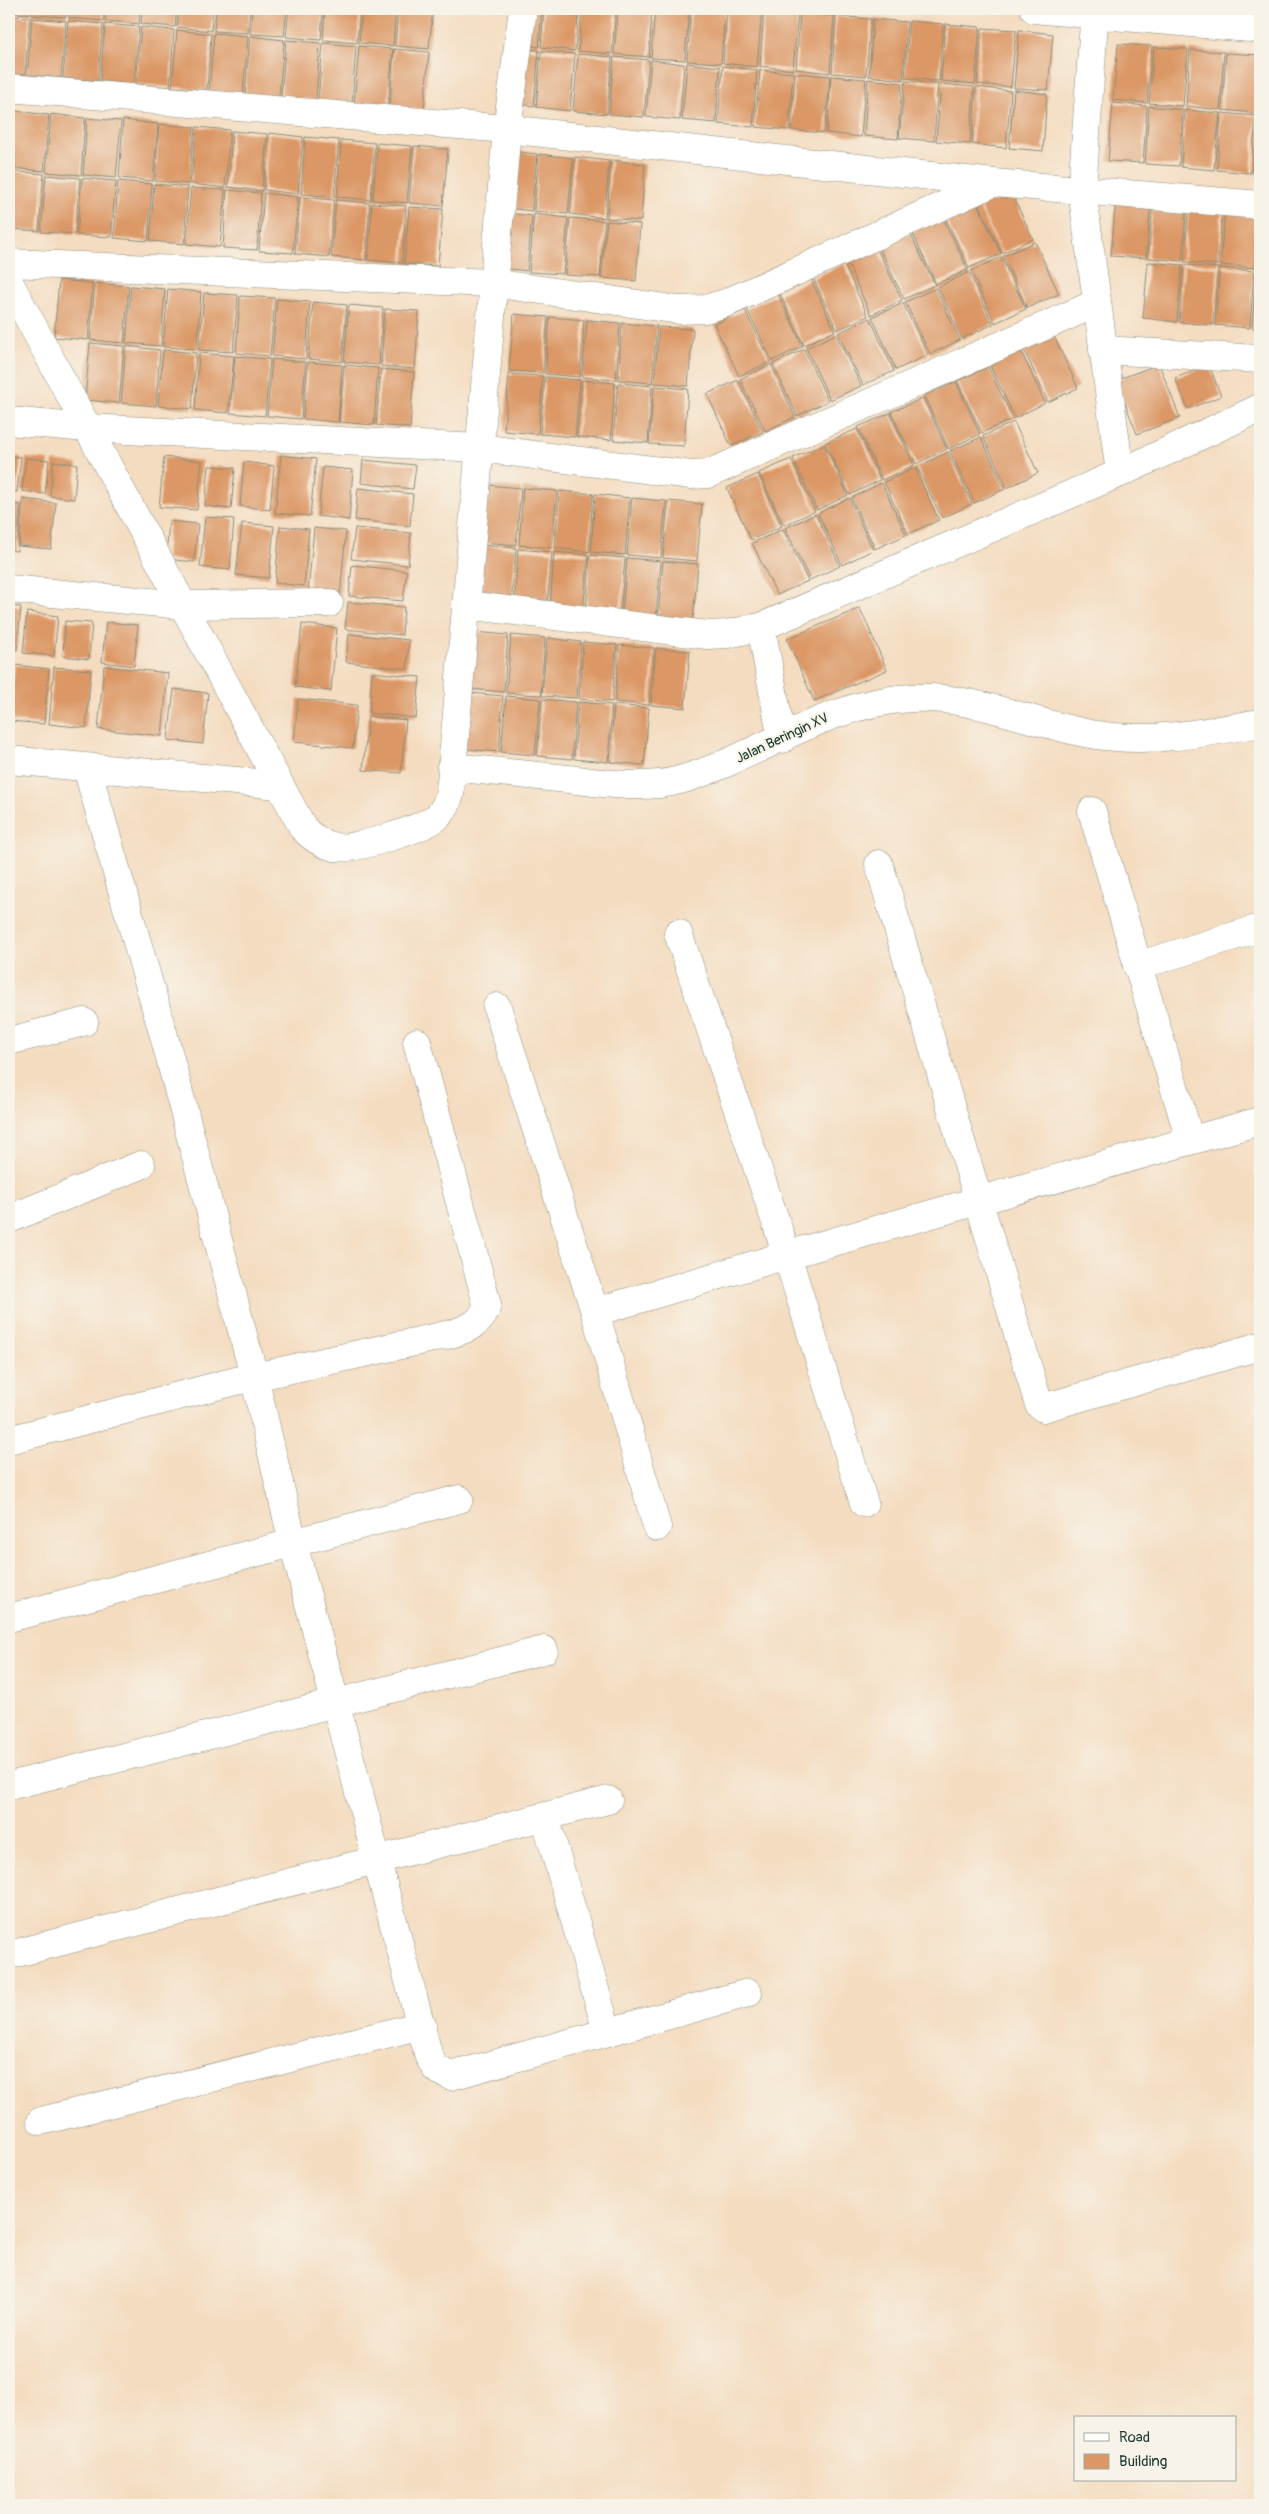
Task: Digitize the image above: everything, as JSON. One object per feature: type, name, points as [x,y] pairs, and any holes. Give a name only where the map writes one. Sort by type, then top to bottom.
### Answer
[{"type":"street","points":[[9,282],[303,828],[311,837],[336,848],[350,848],[419,828],[438,816],[445,807],[450,794],[507,128],[523,9]]},
{"type":"street","points":[[1034,9],[1095,12],[1260,29]]},
{"type":"street","points":[[1095,12],[1082,190],[1120,473]]},
{"type":"street","points":[[9,88],[507,128],[994,183],[1260,205]]},
{"type":"street","points":[[9,264],[493,283],[679,310],[705,310],[726,303],[994,183]]},
{"type":"street","points":[[9,421],[87,428],[479,448],[691,476],[708,474],[1097,302]]},
{"type":"street","points":[[1103,350],[1260,360]]},
{"type":"street","points":[[466,605],[707,635],[727,634],[761,628],[1120,473],[1260,408]]},
{"type":"street","points":[[9,589],[182,605],[328,603]]},
{"type":"street","points":[[761,628],[782,739]]},
{"type":"street","name":"Jalan Beringin XV","points":[[451,767],[632,786],[677,780],[727,764],[782,739],[816,720],[844,710],[881,702],[936,697],[1089,734],[1124,738],[1188,736],[1260,723]]},
{"type":"street","points":[[9,760],[280,785]]},
{"type":"street","points":[[87,768],[164,1036],[254,1376],[293,1543],[429,2057],[436,2069],[451,2076],[748,1993]]},
{"type":"street","points":[[1092,811],[1190,1140]]},
{"type":"street","points":[[879,864],[1041,1407],[1260,1346]]},
{"type":"street","points":[[1137,966],[1260,928]]},
{"type":"street","points":[[678,933],[788,1255],[864,1503]]},
{"type":"street","points":[[497,1006],[595,1312],[656,1528]]},
{"type":"street","points":[[9,1041],[84,1022]]},
{"type":"street","points":[[9,1440],[254,1376],[451,1334],[474,1324],[485,1313],[487,1304],[417,1042]]},
{"type":"street","points":[[595,1312],[979,1200],[1260,1121]]},
{"type":"street","points":[[9,1219],[141,1165]]},
{"type":"street","points":[[9,1618],[459,1499]]},
{"type":"street","points":[[9,1786],[544,1650]]},
{"type":"street","points":[[9,1955],[608,1800]]},
{"type":"street","points":[[544,1816],[607,2032]]},
{"type":"street","points":[[41,2121],[422,2025]]},
{"type":"building","points":[[9,9],[31,9],[30,14],[9,13]]},
{"type":"building","points":[[33,9],[67,9],[66,17],[32,15]]},
{"type":"building","points":[[69,9],[104,9],[103,21],[69,18]]},
{"type":"building","points":[[106,9],[140,9],[139,24],[105,21]]},
{"type":"building","points":[[142,9],[177,9],[175,27],[141,24]]},
{"type":"building","points":[[179,9],[213,9],[211,31],[177,27]]},
{"type":"building","points":[[216,9],[250,9],[248,33],[214,31]]},
{"type":"building","points":[[252,9],[287,9],[284,36],[250,34]]},
{"type":"building","points":[[289,9],[323,9],[321,40],[286,37]]},
{"type":"building","points":[[325,9],[360,9],[357,43],[323,40]]},
{"type":"building","points":[[362,9],[396,9],[393,46],[359,43]]},
{"type":"building","points":[[398,9],[433,9],[429,49],[395,46]]},
{"type":"building","points":[[527,9],[542,9],[539,47],[524,45]]},
{"type":"building","points":[[544,9],[579,9],[575,51],[541,47]]},
{"type":"building","points":[[582,9],[616,9],[612,54],[578,51]]},
{"type":"building","points":[[618,9],[652,9],[649,57],[614,54]]},
{"type":"building","points":[[655,9],[689,9],[685,60],[651,58]]},
{"type":"building","points":[[691,9],[725,9],[721,63],[687,61]]},
{"type":"building","points":[[727,9],[762,10],[757,67],[723,63]]},
{"type":"building","points":[[764,10],[798,13],[793,70],[760,66]]},
{"type":"building","points":[[800,13],[834,16],[830,73],[796,69]]},
{"type":"building","points":[[9,16],[30,17],[25,75],[9,73]]},
{"type":"building","points":[[836,16],[871,19],[866,76],[832,73]]},
{"type":"building","points":[[32,18],[66,21],[61,78],[27,75]]},
{"type":"building","points":[[873,19],[907,22],[903,80],[869,76]]},
{"type":"building","points":[[68,21],[103,24],[98,81],[63,78]]},
{"type":"building","points":[[909,21],[943,24],[939,81],[905,78]]},
{"type":"building","points":[[105,24],[139,27],[134,84],[100,81]]},
{"type":"building","points":[[945,24],[980,27],[975,84],[941,81]]},
{"type":"building","points":[[141,27],[174,30],[170,87],[136,84]]},
{"type":"building","points":[[982,28],[1016,30],[1011,87],[977,84]]},
{"type":"building","points":[[177,30],[211,34],[207,90],[172,87]]},
{"type":"building","points":[[1019,30],[1053,34],[1048,90],[1014,88]]},
{"type":"building","points":[[214,33],[248,36],[243,94],[209,91]]},
{"type":"building","points":[[250,36],[284,40],[279,97],[245,94]]},
{"type":"building","points":[[286,40],[320,43],[316,100],[281,97]]},
{"type":"building","points":[[323,43],[356,46],[352,103],[318,100]]},
{"type":"building","points":[[1118,44],[1152,46],[1147,103],[1113,100]]},
{"type":"building","points":[[359,46],[393,49],[388,106],[354,103]]},
{"type":"building","points":[[1154,47],[1188,49],[1183,106],[1149,103]]},
{"type":"building","points":[[394,49],[429,52],[424,110],[390,106]]},
{"type":"building","points":[[523,49],[539,50],[534,106],[518,104]]},
{"type":"building","points":[[1190,50],[1224,52],[1220,110],[1186,106]]},
{"type":"building","points":[[541,51],[575,54],[570,111],[536,107]]},
{"type":"building","points":[[1226,53],[1260,55],[1256,113],[1222,110]]},
{"type":"building","points":[[578,54],[612,57],[607,114],[573,111]]},
{"type":"building","points":[[614,57],[649,60],[644,117],[609,114]]},
{"type":"building","points":[[651,60],[684,64],[680,120],[646,117]]},
{"type":"building","points":[[687,63],[720,67],[716,123],[682,120]]},
{"type":"building","points":[[723,66],[757,70],[753,127],[718,124]]},
{"type":"building","points":[[760,70],[793,73],[789,130],[755,127]]},
{"type":"building","points":[[795,73],[830,76],[825,133],[791,130]]},
{"type":"building","points":[[831,76],[866,79],[861,137],[827,133]]},
{"type":"building","points":[[868,79],[902,83],[898,139],[864,136]]},
{"type":"building","points":[[905,81],[938,84],[934,141],[899,138]]},
{"type":"building","points":[[941,84],[974,87],[970,144],[936,141]]},
{"type":"building","points":[[976,87],[1011,91],[1006,148],[972,144]]},
{"type":"building","points":[[1014,90],[1047,94],[1043,151],[1009,148]]},
{"type":"building","points":[[1113,103],[1147,106],[1143,163],[1108,161]]},
{"type":"building","points":[[1149,106],[1183,110],[1179,166],[1145,164]]},
{"type":"building","points":[[1185,110],[1220,113],[1214,170],[1181,167]]},
{"type":"building","points":[[9,111],[13,111],[10,142],[9,142]]},
{"type":"building","points":[[15,111],[49,115],[44,171],[10,168]]},
{"type":"building","points":[[1221,113],[1256,116],[1251,173],[1217,170]]},
{"type":"building","points":[[1260,113],[1260,174],[1254,173]]},
{"type":"building","points":[[51,114],[85,118],[81,175],[46,172]]},
{"type":"building","points":[[87,118],[121,121],[116,178],[83,175]]},
{"type":"building","points":[[123,120],[158,124],[153,181],[119,178]]},
{"type":"building","points":[[159,124],[194,127],[189,184],[155,181]]},
{"type":"building","points":[[196,127],[230,130],[225,188],[191,184]]},
{"type":"building","points":[[232,131],[267,134],[262,191],[228,187]]},
{"type":"building","points":[[269,133],[303,137],[298,194],[264,190]]},
{"type":"building","points":[[305,137],[339,140],[334,197],[301,194]]},
{"type":"building","points":[[341,140],[375,143],[371,200],[337,197]]},
{"type":"building","points":[[377,143],[412,146],[407,203],[373,200]]},
{"type":"building","points":[[414,146],[448,149],[443,206],[409,203]]},
{"type":"building","points":[[512,151],[537,154],[532,211],[506,208]]},
{"type":"building","points":[[539,154],[573,158],[568,214],[534,211]]},
{"type":"building","points":[[575,157],[609,161],[605,218],[570,214]]},
{"type":"building","points":[[611,160],[645,164],[641,221],[607,218]]},
{"type":"building","points":[[9,171],[44,174],[39,231],[9,229]]},
{"type":"building","points":[[46,175],[80,178],[75,234],[41,232]]},
{"type":"building","points":[[82,178],[116,181],[111,237],[77,235]]},
{"type":"building","points":[[118,181],[152,184],[148,241],[114,238]]},
{"type":"building","points":[[154,184],[188,187],[184,244],[150,241]]},
{"type":"building","points":[[1009,187],[1033,239],[1002,253],[978,202]]},
{"type":"building","points":[[191,188],[225,190],[220,247],[186,244]]},
{"type":"building","points":[[227,190],[261,193],[257,250],[223,248]]},
{"type":"building","points":[[264,193],[298,197],[293,253],[259,251]]},
{"type":"building","points":[[300,197],[334,200],[329,257],[295,254]]},
{"type":"building","points":[[1116,198],[1151,201],[1146,258],[1111,256]]},
{"type":"building","points":[[336,200],[370,203],[366,260],[331,257]]},
{"type":"building","points":[[976,202],[1001,254],[969,268],[945,217]]},
{"type":"building","points":[[1153,202],[1187,204],[1182,261],[1148,258]]},
{"type":"building","points":[[372,203],[406,206],[402,263],[368,260]]},
{"type":"building","points":[[1189,205],[1222,208],[1218,265],[1184,262]]},
{"type":"building","points":[[409,207],[443,209],[438,266],[404,264]]},
{"type":"building","points":[[1225,208],[1259,211],[1255,268],[1220,265]]},
{"type":"building","points":[[507,213],[532,216],[527,271],[501,268]]},
{"type":"building","points":[[534,214],[568,218],[563,274],[529,272]]},
{"type":"building","points":[[570,218],[605,221],[600,277],[565,275]]},
{"type":"building","points":[[943,218],[968,270],[936,284],[912,232]]},
{"type":"building","points":[[607,221],[640,224],[636,281],[601,278]]},
{"type":"building","points":[[910,233],[935,285],[904,299],[879,247]]},
{"type":"building","points":[[1035,242],[1059,294],[1027,308],[1003,256]]},
{"type":"building","points":[[1259,242],[1260,268],[1257,268]]},
{"type":"building","points":[[877,248],[902,300],[871,315],[847,263]]},
{"type":"building","points":[[1001,257],[1026,309],[995,323],[971,271]]},
{"type":"building","points":[[1148,262],[1182,265],[1177,322],[1143,318]]},
{"type":"building","points":[[844,264],[868,316],[837,330],[813,278]]},
{"type":"building","points":[[1184,265],[1218,268],[1213,325],[1179,322]]},
{"type":"building","points":[[1220,268],[1254,271],[1250,328],[1215,325]]},
{"type":"building","points":[[1256,271],[1260,271],[1260,329],[1252,328]]},
{"type":"building","points":[[969,272],[993,324],[962,339],[938,287]]},
{"type":"building","points":[[811,279],[835,331],[804,345],[780,294]]},
{"type":"building","points":[[59,280],[93,283],[88,340],[54,337]]},
{"type":"building","points":[[95,283],[129,286],[124,343],[90,340]]},
{"type":"building","points":[[131,286],[165,289],[161,346],[126,343]]},
{"type":"building","points":[[936,288],[960,340],[930,354],[905,302]]},
{"type":"building","points":[[168,289],[201,292],[197,349],[163,347]]},
{"type":"building","points":[[204,293],[238,295],[233,352],[199,350]]},
{"type":"building","points":[[778,294],[803,346],[772,361],[747,309]]},
{"type":"building","points":[[240,296],[275,298],[270,356],[236,353]]},
{"type":"building","points":[[277,299],[310,302],[306,359],[272,356]]},
{"type":"building","points":[[313,302],[347,305],[342,362],[308,359]]},
{"type":"building","points":[[903,303],[928,355],[896,370],[872,317]]},
{"type":"building","points":[[349,305],[383,308],[379,365],[344,362]]},
{"type":"building","points":[[385,309],[419,311],[415,369],[381,366]]},
{"type":"building","points":[[745,310],[770,362],[739,376],[714,324]]},
{"type":"building","points":[[514,314],[548,317],[543,373],[509,371]]},
{"type":"building","points":[[550,317],[584,320],[580,377],[545,374]]},
{"type":"building","points":[[870,318],[894,371],[863,385],[838,333]]},
{"type":"building","points":[[587,320],[620,323],[616,380],[582,377]]},
{"type":"building","points":[[622,323],[657,326],[652,383],[618,380]]},
{"type":"building","points":[[659,327],[693,329],[688,386],[654,383]]},
{"type":"building","points":[[836,334],[861,386],[830,400],[806,348]]},
{"type":"building","points":[[1054,336],[1078,388],[1048,402],[1024,350]]},
{"type":"building","points":[[90,343],[124,346],[119,403],[85,400]]},
{"type":"building","points":[[126,346],[160,350],[156,406],[121,403]]},
{"type":"building","points":[[804,349],[828,401],[797,416],[773,364]]},
{"type":"building","points":[[163,350],[196,353],[192,409],[158,406]]},
{"type":"building","points":[[1021,351],[1045,403],[1015,418],[990,366]]},
{"type":"building","points":[[199,353],[234,356],[228,413],[195,410]]},
{"type":"building","points":[[235,356],[270,359],[265,416],[230,413]]},
{"type":"building","points":[[272,359],[306,362],[301,419],[267,416]]},
{"type":"building","points":[[308,362],[342,365],[338,422],[303,419]]},
{"type":"building","points":[[771,364],[795,417],[765,431],[740,379]]},
{"type":"building","points":[[1159,364],[1180,418],[1137,434],[1116,380]]},
{"type":"building","points":[[344,365],[378,368],[374,425],[339,422]]},
{"type":"building","points":[[1209,365],[1221,396],[1188,409],[1175,378]]},
{"type":"building","points":[[988,367],[1013,419],[982,433],[957,381]]},
{"type":"building","points":[[381,369],[414,372],[410,428],[376,425]]},
{"type":"building","points":[[509,374],[543,376],[538,434],[504,431]]},
{"type":"building","points":[[545,377],[580,380],[575,437],[540,434]]},
{"type":"building","points":[[582,380],[615,383],[611,440],[577,437]]},
{"type":"building","points":[[738,380],[763,432],[731,446],[707,394]]},
{"type":"building","points":[[956,382],[980,434],[949,449],[924,396]]},
{"type":"building","points":[[618,383],[652,386],[648,443],[613,440]]},
{"type":"building","points":[[654,386],[688,389],[684,446],[649,444]]},
{"type":"building","points":[[923,398],[947,449],[916,464],[891,412]]},
{"type":"building","points":[[890,413],[914,465],[882,480],[858,427]]},
{"type":"building","points":[[1014,422],[1038,473],[1007,488],[983,436]]},
{"type":"building","points":[[857,429],[880,480],[850,495],[825,443]]},
{"type":"building","points":[[981,437],[1005,489],[974,503],[950,451]]},
{"type":"building","points":[[824,444],[848,495],[817,510],[793,458]]},
{"type":"building","points":[[948,452],[972,504],[942,518],[917,467]]},
{"type":"building","points":[[281,455],[316,459],[310,516],[275,513]]},
{"type":"building","points":[[9,456],[21,457],[17,492],[9,491]]},
{"type":"building","points":[[164,457],[202,461],[197,510],[159,507]]},
{"type":"building","points":[[26,458],[49,460],[45,494],[22,491]]},
{"type":"building","points":[[791,459],[815,511],[784,525],[759,473]]},
{"type":"building","points":[[363,460],[416,465],[413,489],[361,483]]},
{"type":"building","points":[[53,461],[77,464],[74,499],[50,496]]},
{"type":"building","points":[[244,462],[274,466],[270,510],[240,506]]},
{"type":"building","points":[[209,466],[235,468],[231,509],[205,506]]},
{"type":"building","points":[[323,467],[353,470],[349,520],[318,516]]},
{"type":"building","points":[[915,468],[939,520],[908,534],[884,482]]},
{"type":"building","points":[[758,474],[782,526],[751,540],[727,488]]},
{"type":"building","points":[[882,483],[906,535],[875,549],[851,498]]},
{"type":"building","points":[[487,485],[521,488],[516,545],[482,542]]},
{"type":"building","points":[[358,488],[413,494],[410,526],[355,520]]},
{"type":"building","points":[[523,488],[557,491],[552,548],[519,545]]},
{"type":"building","points":[[559,491],[593,494],[589,552],[555,548]]},
{"type":"building","points":[[595,494],[630,498],[625,555],[591,552]]},
{"type":"building","points":[[632,498],[666,501],[661,558],[627,555]]},
{"type":"building","points":[[849,498],[873,550],[842,565],[818,513]]},
{"type":"building","points":[[23,499],[56,503],[51,549],[19,546]]},
{"type":"building","points":[[668,501],[702,504],[697,561],[663,558]]},
{"type":"building","points":[[9,503],[21,505],[17,551],[9,550]]},
{"type":"building","points":[[816,514],[840,566],[810,580],[785,528]]},
{"type":"building","points":[[205,517],[234,519],[230,570],[200,567]]},
{"type":"building","points":[[169,521],[198,524],[194,562],[166,559]]},
{"type":"building","points":[[242,523],[274,526],[269,578],[236,575]]},
{"type":"building","points":[[280,526],[309,529],[304,586],[275,583]]},
{"type":"building","points":[[314,528],[346,531],[340,596],[308,593]]},
{"type":"building","points":[[355,528],[411,533],[408,565],[351,559]]},
{"type":"building","points":[[783,529],[808,581],[777,595],[752,543]]},
{"type":"building","points":[[481,545],[516,548],[511,605],[477,602]]},
{"type":"building","points":[[518,549],[552,552],[547,608],[514,605]]},
{"type":"building","points":[[554,552],[589,555],[583,611],[550,608]]},
{"type":"building","points":[[590,555],[625,558],[620,615],[586,612]]},
{"type":"building","points":[[627,558],[661,561],[656,618],[622,615]]},
{"type":"building","points":[[663,561],[698,564],[693,621],[658,618]]},
{"type":"building","points":[[352,565],[407,571],[403,601],[349,596]]},
{"type":"building","points":[[348,602],[404,607],[402,635],[345,629]]},
{"type":"building","points":[[9,606],[21,607],[17,650],[9,649]]},
{"type":"building","points":[[860,608],[887,670],[814,701],[787,639]]},
{"type":"building","points":[[27,612],[58,616],[54,656],[23,653]]},
{"type":"building","points":[[65,621],[92,623],[89,659],[63,656]]},
{"type":"building","points":[[106,622],[138,625],[134,666],[102,662]]},
{"type":"building","points":[[302,624],[337,628],[331,691],[295,687]]},
{"type":"building","points":[[475,632],[508,635],[504,692],[470,689]]},
{"type":"building","points":[[349,634],[409,640],[407,669],[346,662]]},
{"type":"building","points":[[511,635],[545,638],[541,695],[506,693]]},
{"type":"building","points":[[547,638],[581,642],[577,698],[542,696]]},
{"type":"building","points":[[583,642],[617,645],[612,702],[579,699]]},
{"type":"building","points":[[619,645],[654,648],[649,705],[615,702]]},
{"type":"building","points":[[656,648],[690,651],[685,708],[651,705]]},
{"type":"building","points":[[15,665],[49,669],[44,724],[10,721]]},
{"type":"building","points":[[104,666],[168,673],[162,736],[98,729]]},
{"type":"building","points":[[54,667],[91,670],[86,728],[49,724]]},
{"type":"building","points":[[372,672],[420,677],[416,718],[369,713]]},
{"type":"building","points":[[174,689],[208,693],[203,744],[168,740]]},
{"type":"building","points":[[470,693],[503,696],[499,752],[465,749]]},
{"type":"building","points":[[506,696],[540,699],[535,755],[501,752]]},
{"type":"building","points":[[298,699],[357,705],[353,748],[294,742]]},
{"type":"building","points":[[542,699],[576,702],[572,759],[537,756]]},
{"type":"building","points":[[578,702],[612,705],[608,762],[574,759]]},
{"type":"building","points":[[614,705],[649,708],[644,765],[610,762]]},
{"type":"building","points":[[368,716],[406,720],[401,773],[363,770]]}]
